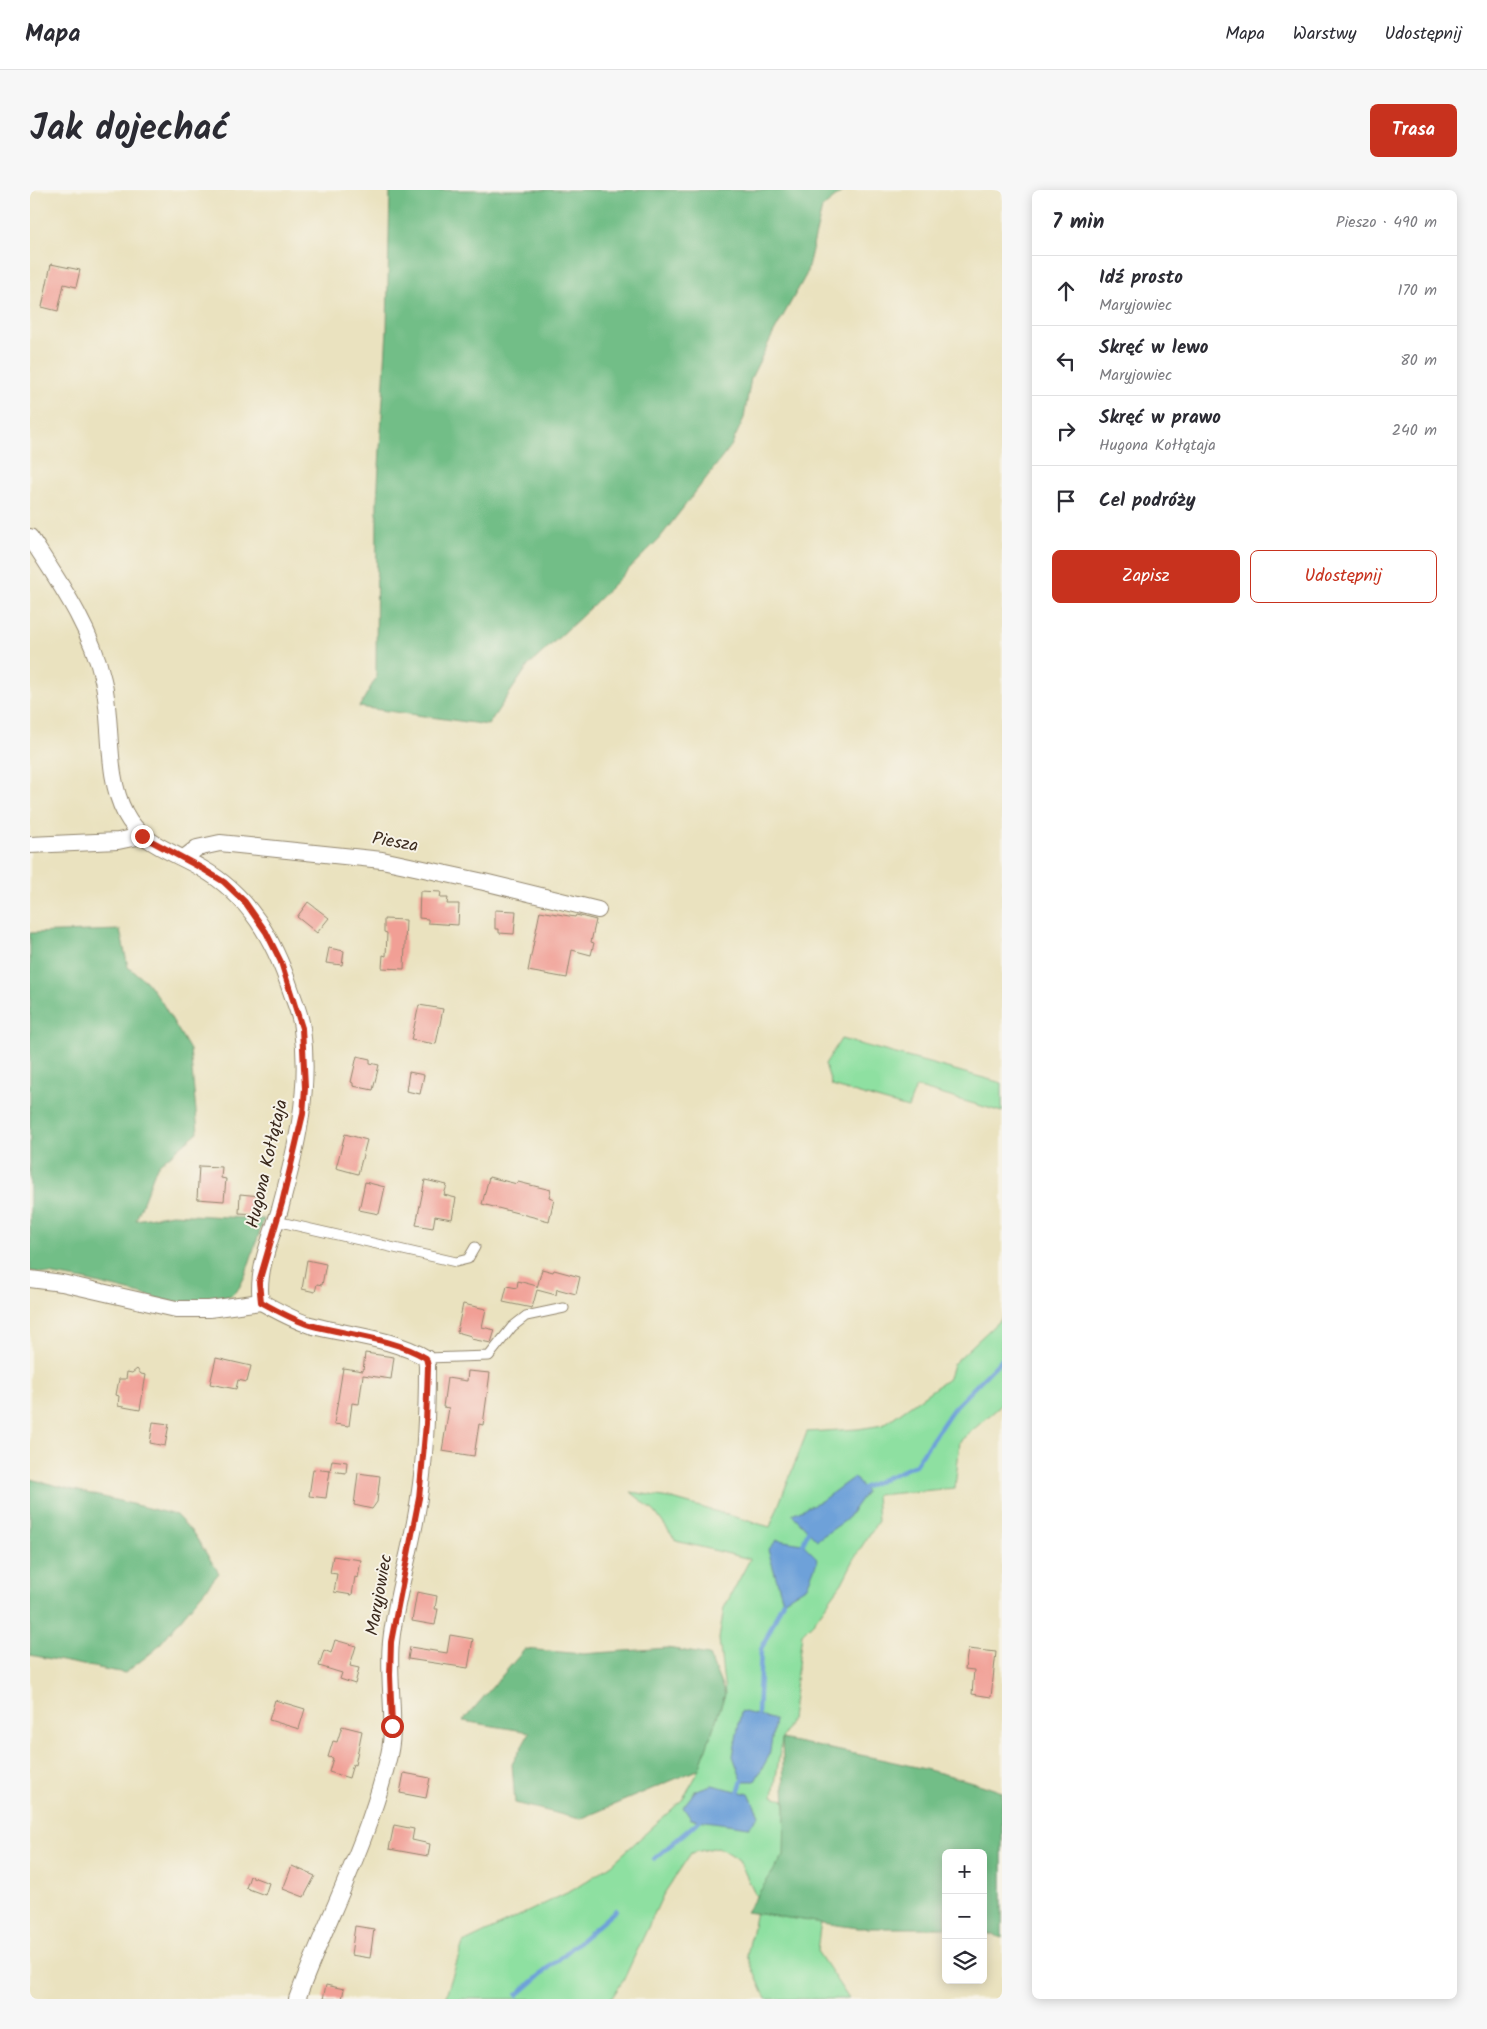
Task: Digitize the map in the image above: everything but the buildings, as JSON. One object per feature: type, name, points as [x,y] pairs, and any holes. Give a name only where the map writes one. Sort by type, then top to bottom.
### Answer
[{"type":"street","name":"Hugona Kołłątaja","points":[[30,537],[83,625],[94,652],[103,680],[116,791],[125,813],[142,836],[224,882],[245,902],[266,932],[281,962],[302,1028],[305,1081],[303,1114],[259,1282],[261,1302]]},
{"type":"street","points":[[30,846],[118,841],[142,836]]},
{"type":"street","name":"Piesza","points":[[184,858],[197,848],[220,843],[382,860],[484,882],[598,910]]},
{"type":"street","points":[[30,1279],[62,1283],[176,1310],[209,1309],[261,1302],[308,1324],[373,1339],[416,1352],[426,1358]]},
{"type":"street","name":"Maryjowiec","points":[[297,1999],[352,1870],[372,1813],[389,1754],[392,1726],[391,1642],[419,1498],[426,1424],[428,1366],[426,1358]]},
{"type":"lane","points":[[276,1221],[456,1262],[468,1259],[475,1247]]},
{"type":"lane","points":[[426,1358],[489,1356],[512,1327],[526,1316],[564,1308]]},
{"type":"green space","points":[[390,190],[844,190],[822,208],[806,275],[751,378],[744,418],[731,446],[659,539],[583,615],[528,666],[488,725],[359,707],[376,678],[377,501],[387,329]]},
{"type":"green space","points":[[120,930],[128,967],[146,981],[161,1001],[190,1050],[198,1132],[157,1166],[136,1220],[172,1214],[264,1219],[245,1276],[239,1288],[232,1295],[222,1298],[173,1302],[84,1280],[30,1271],[30,933]]},
{"type":"green space","points":[[841,1039],[1002,1083],[1002,1112],[916,1087],[908,1108],[832,1086],[825,1064]]},
{"type":"green space","points":[[1002,1318],[1002,1401],[997,1409],[960,1441],[955,1488],[876,1495],[878,1521],[857,1554],[842,1583],[813,1623],[802,1634],[791,1719],[782,1739],[773,1796],[784,1800],[791,1849],[823,1904],[817,1951],[849,1999],[766,1999],[747,1956],[758,1901],[739,1860],[718,1847],[691,1853],[663,1895],[623,1981],[611,1999],[445,1999],[463,1943],[573,1890],[612,1864],[682,1800],[695,1778],[725,1694],[719,1639],[724,1608],[750,1559],[676,1541],[655,1512],[631,1492],[669,1498],[770,1527],[807,1432],[858,1429],[883,1425],[949,1378],[953,1364]]},
{"type":"green space","points":[[30,1479],[176,1515],[193,1533],[219,1573],[155,1650],[125,1673],[30,1655]]},
{"type":"green space","points":[[667,1648],[709,1655],[725,1694],[699,1769],[580,1819],[515,1803],[512,1764],[530,1732],[463,1721],[525,1649],[583,1654]]},
{"type":"green space","points":[[782,1739],[920,1768],[1002,1792],[1002,1938],[987,1933],[987,1849],[942,1849],[942,1928],[858,1928],[746,1912],[784,1855],[785,1807]]},
{"type":"water","points":[[854,1477],[866,1492],[846,1520],[817,1540],[792,1514],[821,1501]]},
{"type":"water","points":[[777,1540],[803,1544],[818,1559],[807,1586],[783,1601],[768,1550]]},
{"type":"water","points":[[741,1711],[775,1720],[769,1756],[755,1781],[742,1781],[733,1756]]},
{"type":"water","points":[[712,1785],[749,1794],[759,1815],[749,1827],[691,1819],[683,1807],[696,1790]]},
{"type":"waterway","points":[[863,1488],[915,1465],[953,1409],[1002,1359]]},
{"type":"waterway","points":[[803,1544],[808,1531]]},
{"type":"waterway","points":[[758,1715],[761,1650],[783,1601]]},
{"type":"waterway","points":[[738,1792],[742,1781]]},
{"type":"waterway","points":[[654,1859],[700,1820]]},
{"type":"waterway","points":[[517,1995],[616,1910]]},
{"type":"route","points":[[142,836],[224,882],[245,902],[266,932],[281,962],[302,1028],[305,1088],[303,1114],[282,1203],[259,1282],[261,1302],[308,1324],[373,1339],[416,1352],[426,1358],[428,1385],[419,1498],[391,1642],[392,1726]]}]
